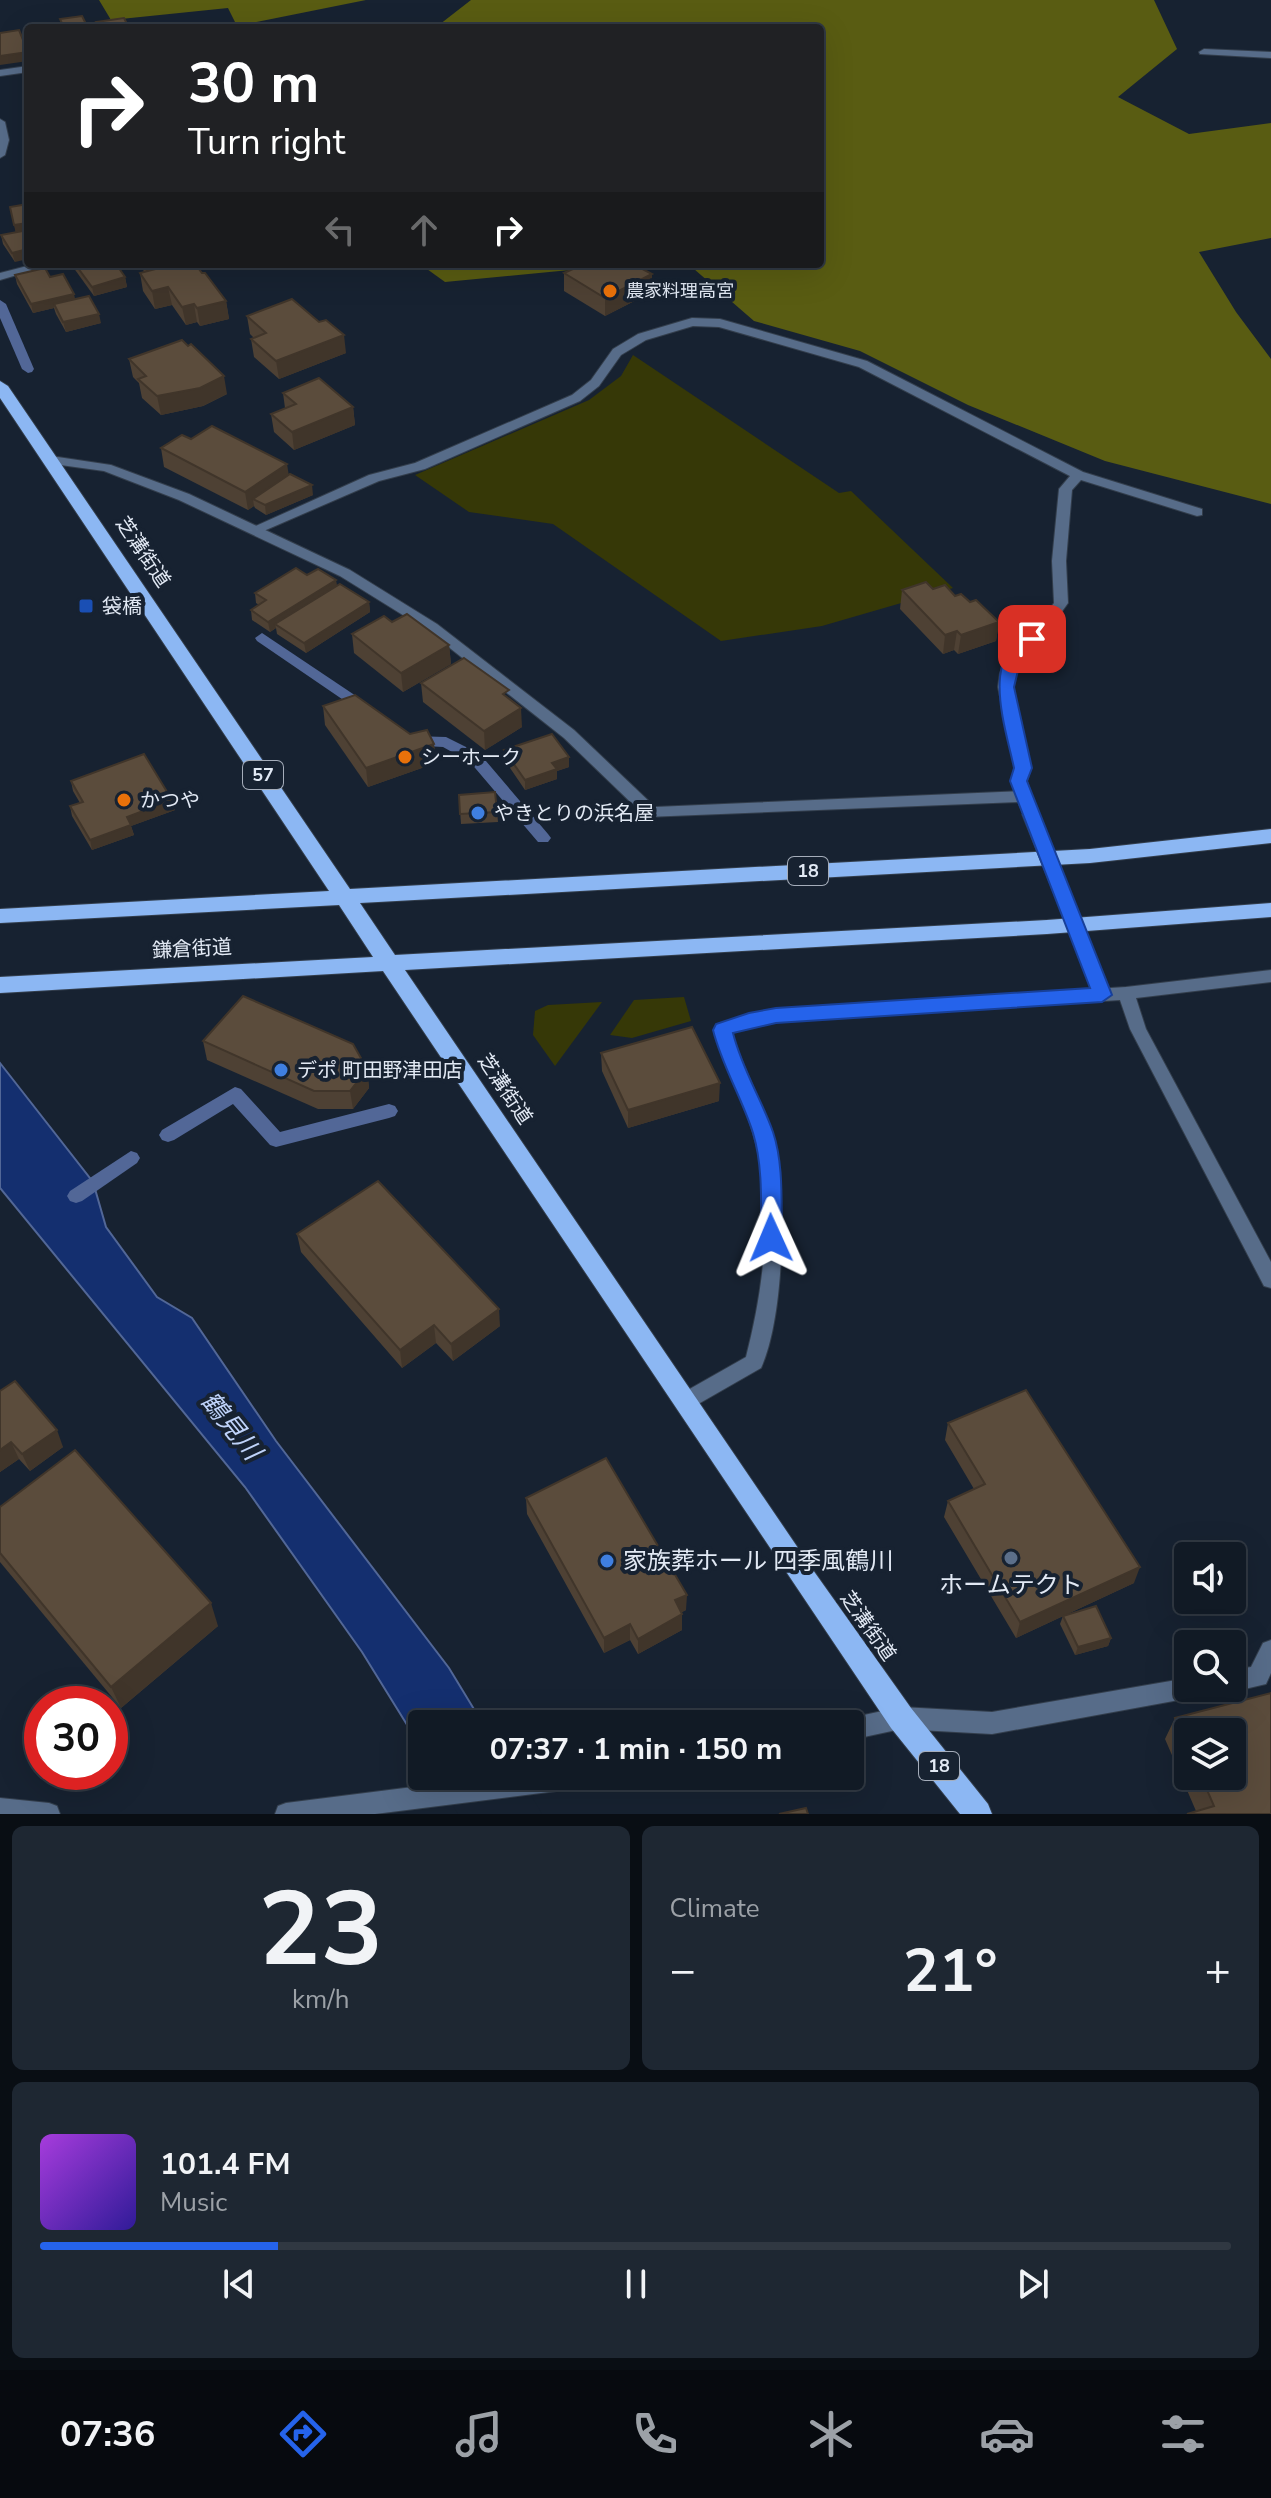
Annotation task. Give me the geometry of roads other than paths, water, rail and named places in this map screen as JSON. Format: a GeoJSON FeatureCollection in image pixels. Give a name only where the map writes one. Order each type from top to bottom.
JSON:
{"type":"FeatureCollection","features":[{"type":"Feature","properties":{"kind":"main road","name":"芝溝街道"},"geometry":{"type":"LineString","coordinates":[[0,386],[345,896],[387,964],[901,1718],[978,1814]]}},
{"type":"Feature","properties":{"kind":"main road","name":"18"},"geometry":{"type":"LineString","coordinates":[[0,916],[1090,856],[1271,836]]}},
{"type":"Feature","properties":{"kind":"main road","name":"鎌倉街道"},"geometry":{"type":"LineString","coordinates":[[3,985],[1079,925],[1271,910]]}},
{"type":"Feature","properties":{"kind":"street"},"geometry":{"type":"LineString","coordinates":[[1204,52],[1271,55]]}},
{"type":"Feature","properties":{"kind":"street"},"geometry":{"type":"LineString","coordinates":[[0,73],[24,70]]}},
{"type":"Feature","properties":{"kind":"street"},"geometry":{"type":"LineString","coordinates":[[0,122],[4,140],[0,155]]}},
{"type":"Feature","properties":{"kind":"street"},"geometry":{"type":"LineString","coordinates":[[0,277],[33,268]]}},
{"type":"Feature","properties":{"kind":"street"},"geometry":{"type":"LineString","coordinates":[[254,530],[374,478],[420,466],[576,398],[595,383],[617,352],[642,337],[692,322],[720,323],[750,330],[863,364],[1078,475],[1197,512]]}},
{"type":"Feature","properties":{"kind":"street"},"geometry":{"type":"LineString","coordinates":[[51,460],[106,468],[184,497],[345,573],[432,627],[569,734],[651,813],[1027,803]]}},
{"type":"Feature","properties":{"kind":"street"},"geometry":{"type":"LineString","coordinates":[[1078,475],[1066,489],[1059,561],[1061,603],[1043,628],[1014,656],[1005,687],[1023,768],[1019,781],[1100,988]]}},
{"type":"Feature","properties":{"kind":"street"},"geometry":{"type":"LineString","coordinates":[[686,1401],[754,1362],[772,1269],[770,1175],[763,1134],[730,1058],[723,1030],[749,1020],[776,1015],[1100,988],[1126,993],[1271,976]]}},
{"type":"Feature","properties":{"kind":"street"},"geometry":{"type":"LineString","coordinates":[[1126,993],[1138,1029],[1271,1280]]}},
{"type":"Feature","properties":{"kind":"street"},"geometry":{"type":"LineString","coordinates":[[1246,1679],[1258,1677],[1271,1650]]}},
{"type":"Feature","properties":{"kind":"street"},"geometry":{"type":"LineString","coordinates":[[864,1726],[901,1718],[992,1723],[1174,1691]]}},
{"type":"Feature","properties":{"kind":"street"},"geometry":{"type":"LineString","coordinates":[[286,1814],[374,1809],[400,1800],[478,1790]]}},
{"type":"Feature","properties":{"kind":"street"},"geometry":{"type":"LineString","coordinates":[[0,1809],[49,1814]]}},
{"type":"Feature","properties":{"kind":"water","name":"鶴見川"},"geometry":{"type":"Polygon","coordinates":[[[0,1063],[93,1182],[106,1227],[157,1297],[192,1318],[276,1441],[449,1668],[474,1710],[408,1710],[408,1726],[362,1652],[245,1487],[0,1188],[0,1063]]]}},
{"type":"Feature","properties":{"kind":"waterway"},"geometry":{"type":"LineString","coordinates":[[0,304],[28,369]]}},
{"type":"Feature","properties":{"kind":"waterway"},"geometry":{"type":"LineString","coordinates":[[262,638],[363,707]]}},
{"type":"Feature","properties":{"kind":"waterway"},"geometry":{"type":"LineString","coordinates":[[412,741],[446,742],[475,758],[543,838]]}},
{"type":"Feature","properties":{"kind":"waterway"},"geometry":{"type":"LineString","coordinates":[[168,1135],[235,1094],[276,1140],[389,1111]]}},
{"type":"Feature","properties":{"kind":"waterway"},"geometry":{"type":"LineString","coordinates":[[76,1196],[131,1158]]}},
{"type":"Feature","properties":{"kind":"place","name":"農家料理高宮"},"geometry":{"type":"Point","coordinates":[610,291]}},
{"type":"Feature","properties":{"kind":"place","name":"袋橋"},"geometry":{"type":"Point","coordinates":[86,606]}},
{"type":"Feature","properties":{"kind":"place","name":"シーホーク"},"geometry":{"type":"Point","coordinates":[405,757]}},
{"type":"Feature","properties":{"kind":"place","name":"かつや"},"geometry":{"type":"Point","coordinates":[124,800]}},
{"type":"Feature","properties":{"kind":"place","name":"やきとりの浜名屋"},"geometry":{"type":"Point","coordinates":[478,813]}},
{"type":"Feature","properties":{"kind":"place","name":"デポ 町田野津田店"},"geometry":{"type":"Point","coordinates":[281,1070]}},
{"type":"Feature","properties":{"kind":"place","name":"ホームテクト"},"geometry":{"type":"Point","coordinates":[1011,1558]}},
{"type":"Feature","properties":{"kind":"place","name":"家族葬ホール 四季風鶴川"},"geometry":{"type":"Point","coordinates":[607,1561]}}]}
